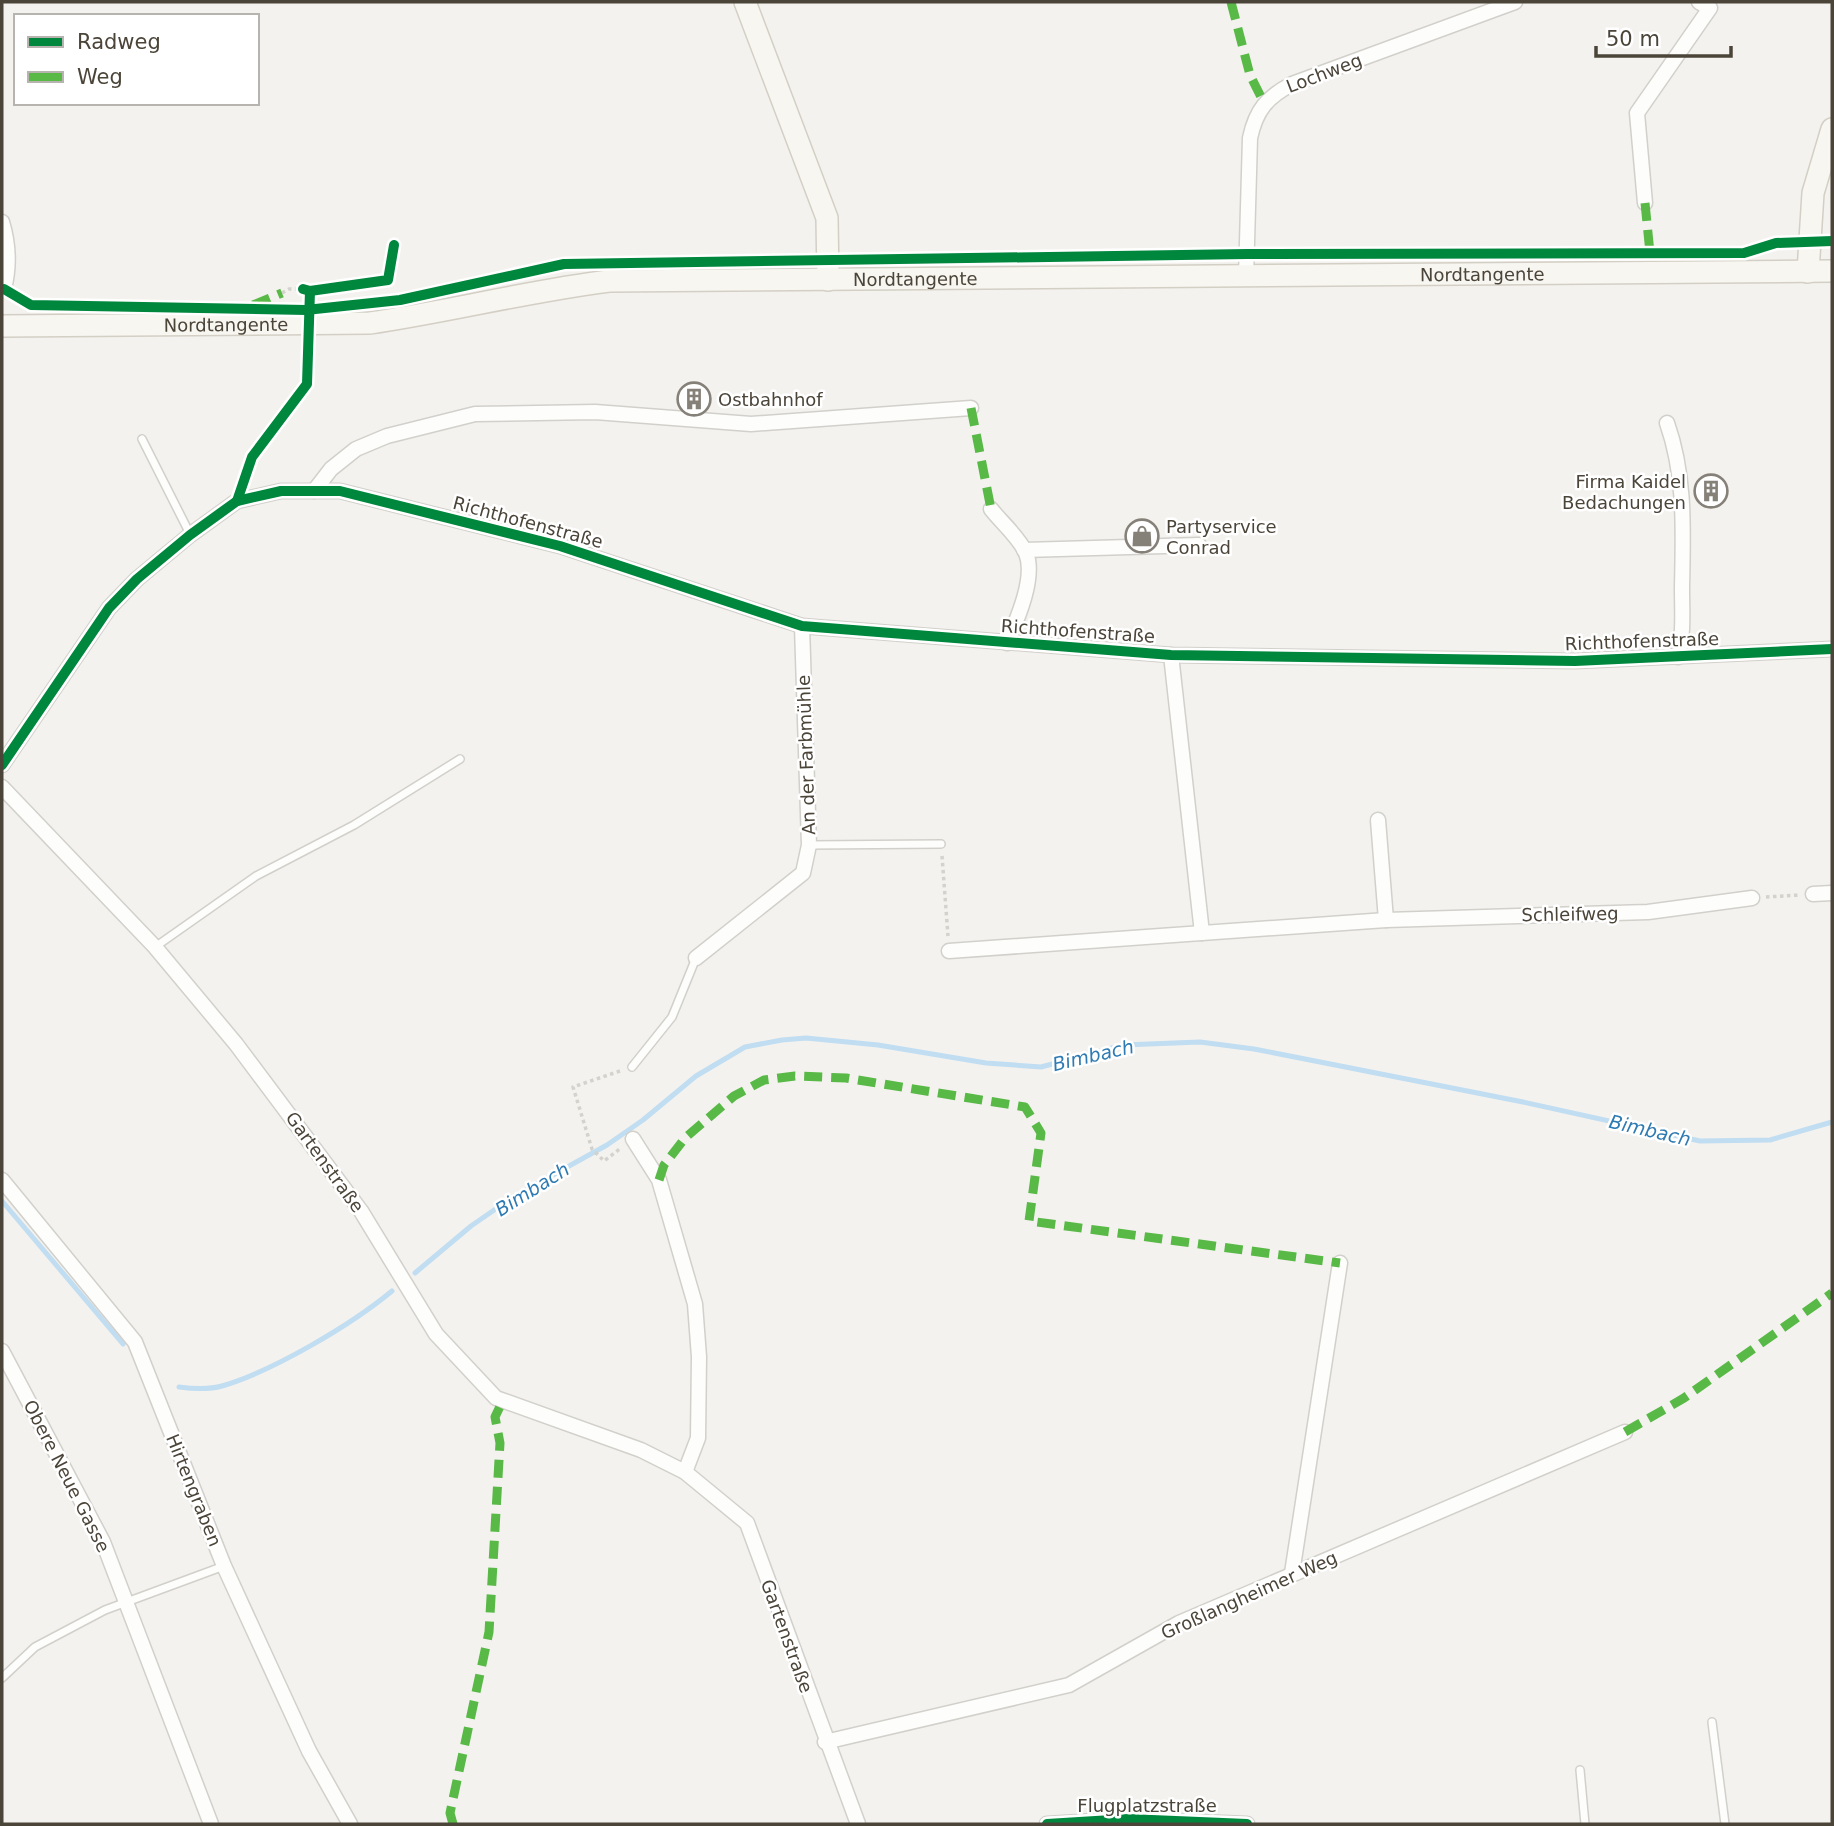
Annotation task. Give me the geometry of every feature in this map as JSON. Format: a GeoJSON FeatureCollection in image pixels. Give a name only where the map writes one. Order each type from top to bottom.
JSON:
{"type":"FeatureCollection","features":[{"type":"Feature","properties":{"kind":"main road"},"geometry":{"type":"LineString","coordinates":[[746,2],[827,218],[828,280]]}},
{"type":"Feature","properties":{"kind":"main road"},"geometry":{"type":"LineString","coordinates":[[1808,272],[1812,193],[1832,129]]}},
{"type":"Feature","properties":{"kind":"main road","name":"Nordtangente"},"geometry":{"type":"LineString","coordinates":[[2,326],[370,323],[431,314],[550,288],[609,281],[1832,271]]}},
{"type":"Feature","properties":{"kind":"street","name":"Lochweg"},"geometry":{"type":"LineString","coordinates":[[1247,277],[1250,138],[1254,119],[1264,103],[1292,84],[1515,2]]}},
{"type":"Feature","properties":{"kind":"street"},"geometry":{"type":"LineString","coordinates":[[1645,203],[1637,113],[1710,8],[1699,2]]}},
{"type":"Feature","properties":{"kind":"street"},"geometry":{"type":"LineString","coordinates":[[2,222],[7,240],[9,268],[4,289]]}},
{"type":"Feature","properties":{"kind":"street"},"geometry":{"type":"LineString","coordinates":[[314,491],[331,469],[356,449],[387,436],[475,414],[595,412],[751,424],[971,408]]}},
{"type":"Feature","properties":{"kind":"street","name":"Richthofenstraße"},"geometry":{"type":"LineString","coordinates":[[1667,423],[1676,449],[1684,511],[1684,628],[1678,657]]}},
{"type":"Feature","properties":{"kind":"street","name":"Richthofenstraße"},"geometry":{"type":"LineString","coordinates":[[2,765],[109,608],[137,579],[237,501],[281,491],[340,491],[560,546],[802,625],[1171,655],[1575,662],[1832,649]]}},
{"type":"Feature","properties":{"kind":"street"},"geometry":{"type":"LineString","coordinates":[[991,509],[1024,550],[1199,545]]}},
{"type":"Feature","properties":{"kind":"street","name":"Richthofenstraße"},"geometry":{"type":"LineString","coordinates":[[1007,643],[1022,608],[1028,583],[1024,550]]}},
{"type":"Feature","properties":{"kind":"street","name":"An der Farbmühle"},"geometry":{"type":"LineString","coordinates":[[696,958],[803,873],[809,845],[802,625]]}},
{"type":"Feature","properties":{"kind":"street"},"geometry":{"type":"LineString","coordinates":[[1171,655],[1202,933]]}},
{"type":"Feature","properties":{"kind":"street","name":"Gartenstraße"},"geometry":{"type":"LineString","coordinates":[[2,788],[155,947],[244,1054],[361,1211],[436,1334],[496,1398],[642,1450],[685,1472],[747,1523],[825,1742],[858,1824]]}},
{"type":"Feature","properties":{"kind":"street"},"geometry":{"type":"LineString","coordinates":[[1378,820],[1386,920]]}},
{"type":"Feature","properties":{"kind":"street"},"geometry":{"type":"LineString","coordinates":[[1813,894],[1832,893]]}},
{"type":"Feature","properties":{"kind":"street","name":"Schleifweg"},"geometry":{"type":"LineString","coordinates":[[949,951],[1386,920],[1648,912],[1752,898]]}},
{"type":"Feature","properties":{"kind":"street"},"geometry":{"type":"LineString","coordinates":[[633,1139],[659,1180],[695,1304],[699,1357],[698,1438],[685,1472]]}},
{"type":"Feature","properties":{"kind":"street","name":"Hirtengraben"},"geometry":{"type":"LineString","coordinates":[[2,1180],[135,1342],[224,1566],[309,1751],[350,1824]]}},
{"type":"Feature","properties":{"kind":"street"},"geometry":{"type":"LineString","coordinates":[[1292,1573],[1340,1263]]}},
{"type":"Feature","properties":{"kind":"street","name":"Obere Neue Gasse"},"geometry":{"type":"LineString","coordinates":[[2,1351],[103,1542],[211,1824]]}},
{"type":"Feature","properties":{"kind":"street","name":"Großlangheimer Weg"},"geometry":{"type":"LineString","coordinates":[[825,1742],[1069,1685],[1180,1623],[1625,1432]]}},
{"type":"Feature","properties":{"kind":"street","name":"Flugplatzstraße"},"geometry":{"type":"LineString","coordinates":[[1047,1824],[1128,1819],[1247,1824]]}},
{"type":"Feature","properties":{"kind":"lane"},"geometry":{"type":"LineString","coordinates":[[142,439],[190,535]]}},
{"type":"Feature","properties":{"kind":"lane"},"geometry":{"type":"LineString","coordinates":[[155,947],[256,876],[354,825],[460,758]]}},
{"type":"Feature","properties":{"kind":"lane"},"geometry":{"type":"LineString","coordinates":[[809,845],[941,844]]}},
{"type":"Feature","properties":{"kind":"lane"},"geometry":{"type":"LineString","coordinates":[[632,1067],[672,1017],[696,958]]}},
{"type":"Feature","properties":{"kind":"lane"},"geometry":{"type":"LineString","coordinates":[[2,1678],[36,1647],[105,1610],[224,1566]]}},
{"type":"Feature","properties":{"kind":"lane"},"geometry":{"type":"LineString","coordinates":[[1712,1722],[1725,1824]]}},
{"type":"Feature","properties":{"kind":"lane"},"geometry":{"type":"LineString","coordinates":[[1580,1770],[1585,1824]]}},
{"type":"Feature","properties":{"kind":"path"},"geometry":{"type":"LineString","coordinates":[[282,293],[289,289],[303,289]]}},
{"type":"Feature","properties":{"kind":"path"},"geometry":{"type":"LineString","coordinates":[[941,844],[949,951]]}},
{"type":"Feature","properties":{"kind":"path"},"geometry":{"type":"LineString","coordinates":[[1752,898],[1813,894]]}},
{"type":"Feature","properties":{"kind":"path"},"geometry":{"type":"LineString","coordinates":[[632,1067],[573,1087],[592,1149],[603,1160],[633,1139]]}},
{"type":"Feature","properties":{"kind":"waterway","name":"Bimbach"},"geometry":{"type":"LineString","coordinates":[[415,1273],[471,1226],[513,1197],[607,1145],[643,1120],[696,1076],[745,1047],[782,1040],[806,1038],[878,1045],[986,1063],[1041,1067],[1123,1045],[1200,1042],[1254,1049],[1523,1102],[1700,1141],[1770,1140],[1832,1122]]}},
{"type":"Feature","properties":{"kind":"waterway","name":"Bimbach"},"geometry":{"type":"LineString","coordinates":[[2,1201],[123,1344]]}},
{"type":"Feature","properties":{"kind":"waterway","name":"Bimbach"},"geometry":{"type":"LineString","coordinates":[[179,1387],[217,1387],[264,1370],[334,1332],[392,1291]]}},
{"type":"Feature","properties":{"kind":"marked path"},"geometry":{"type":"LineString","coordinates":[[1231,2],[1250,75],[1264,103]]}},
{"type":"Feature","properties":{"kind":"marked path"},"geometry":{"type":"LineString","coordinates":[[1645,203],[1650,253]]}},
{"type":"Feature","properties":{"kind":"marked path"},"geometry":{"type":"LineString","coordinates":[[253,305],[282,293]]}},
{"type":"Feature","properties":{"kind":"marked path"},"geometry":{"type":"LineString","coordinates":[[971,408],[991,509]]}},
{"type":"Feature","properties":{"kind":"marked path"},"geometry":{"type":"LineString","coordinates":[[659,1180],[664,1165],[685,1138],[734,1096],[764,1080],[795,1076],[846,1078],[1025,1107],[1041,1133],[1029,1221],[1340,1263]]}},
{"type":"Feature","properties":{"kind":"marked path"},"geometry":{"type":"LineString","coordinates":[[1625,1432],[1684,1398],[1832,1293]]}},
{"type":"Feature","properties":{"kind":"marked path"},"geometry":{"type":"LineString","coordinates":[[453,1824],[450,1813],[489,1632],[500,1443],[495,1417],[503,1400]]}},
{"type":"Feature","properties":{"kind":"cycle path"},"geometry":{"type":"LineString","coordinates":[[4,289],[31,305],[306,310],[400,300],[564,264],[1247,254],[1744,253],[1776,243],[1832,241]]}},
{"type":"Feature","properties":{"kind":"cycle path"},"geometry":{"type":"LineString","coordinates":[[310,291],[388,280],[394,245]]}},
{"type":"Feature","properties":{"kind":"cycle path"},"geometry":{"type":"LineString","coordinates":[[237,501],[252,457],[307,384],[310,291],[303,289]]}},
{"type":"Feature","properties":{"kind":"cycle path"},"geometry":{"type":"LineString","coordinates":[[2,765],[109,608],[137,579],[237,501],[281,491],[340,491],[560,546],[802,626],[1171,655],[1575,661],[1832,649]]}},
{"type":"Feature","properties":{"kind":"cycle path"},"geometry":{"type":"LineString","coordinates":[[1047,1824],[1128,1819],[1247,1824]]}},
{"type":"Feature","properties":{"kind":"place","name":"Ostbahnhof"},"geometry":{"type":"Point","coordinates":[694,399]}},
{"type":"Feature","properties":{"kind":"place","name":"Firma Kaidel Bedachungen"},"geometry":{"type":"Point","coordinates":[1711,491]}},
{"type":"Feature","properties":{"kind":"place","name":"Partyservice Conrad"},"geometry":{"type":"Point","coordinates":[1142,536]}}]}
